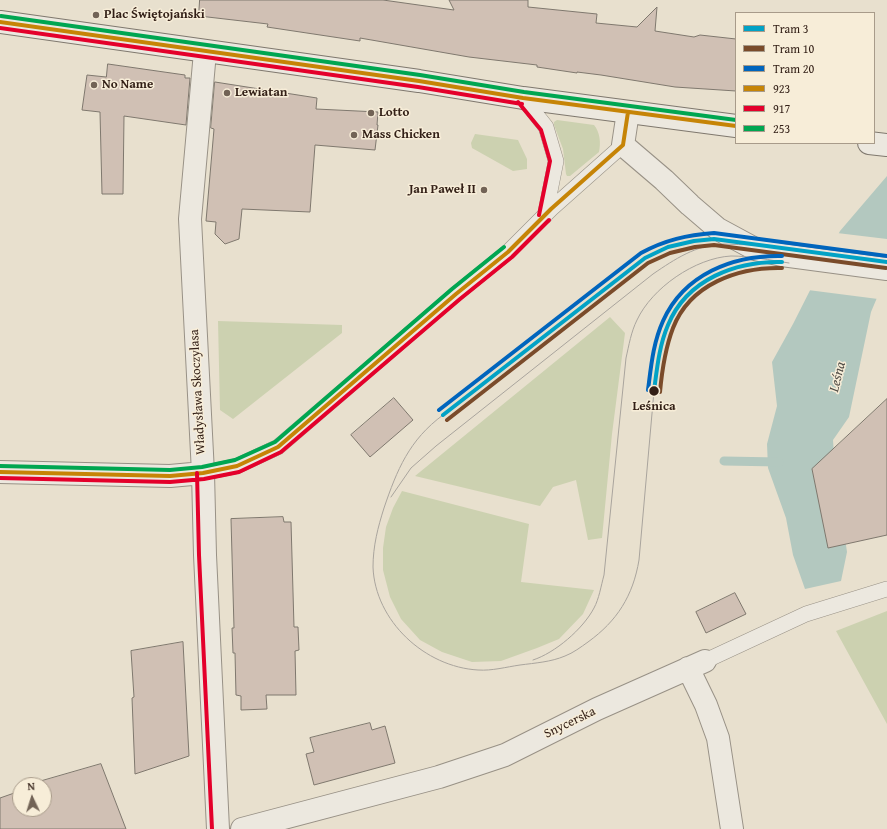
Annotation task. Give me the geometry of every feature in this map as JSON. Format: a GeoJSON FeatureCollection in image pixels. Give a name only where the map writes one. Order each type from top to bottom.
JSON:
{"type":"FeatureCollection","features":[{"type":"Feature","properties":{"kind":"street"},"geometry":{"type":"LineString","coordinates":[[0,22],[419,81],[523,98],[735,126]]}},
{"type":"Feature","properties":{"kind":"street","name":"Władysława Skoczylasa"},"geometry":{"type":"LineString","coordinates":[[205,52],[190,219],[203,473],[205,563],[218,829]]}},
{"type":"Feature","properties":{"kind":"street"},"geometry":{"type":"LineString","coordinates":[[628,112],[624,145],[718,229],[755,249],[805,258],[887,269]]}},
{"type":"Feature","properties":{"kind":"street"},"geometry":{"type":"LineString","coordinates":[[875,144],[887,145]]}},
{"type":"Feature","properties":{"kind":"street"},"geometry":{"type":"LineString","coordinates":[[0,472],[170,476],[203,473]]}},
{"type":"Feature","properties":{"kind":"street"},"geometry":{"type":"LineString","coordinates":[[696,664],[706,705],[718,738],[732,829]]}},
{"type":"Feature","properties":{"kind":"street","name":"Snycerska"},"geometry":{"type":"LineString","coordinates":[[242,829],[439,777],[505,755],[597,709],[696,664]]}},
{"type":"Feature","properties":{"kind":"lane"},"geometry":{"type":"LineString","coordinates":[[523,98],[546,127],[556,161],[545,216]]}},
{"type":"Feature","properties":{"kind":"lane"},"geometry":{"type":"LineString","coordinates":[[203,473],[237,466],[278,447],[456,294],[508,252],[545,216],[624,145]]}},
{"type":"Feature","properties":{"kind":"lane","name":"Snycerska"},"geometry":{"type":"LineString","coordinates":[[696,664],[806,614],[887,589]]}},
{"type":"Feature","properties":{"kind":"green space"},"geometry":{"type":"Polygon","coordinates":[[[557,120],[594,125],[599,134],[599,152],[570,176],[567,176],[566,174],[563,149],[554,125],[554,122],[557,120]]]}},
{"type":"Feature","properties":{"kind":"green space"},"geometry":{"type":"Polygon","coordinates":[[[475,134],[518,140],[527,159],[527,169],[513,171],[472,148],[471,143],[475,134]]]}},
{"type":"Feature","properties":{"kind":"green space"},"geometry":{"type":"Polygon","coordinates":[[[610,317],[625,333],[612,434],[602,538],[588,540],[576,480],[553,487],[540,506],[415,476],[610,317]]]}},
{"type":"Feature","properties":{"kind":"green space"},"geometry":{"type":"Polygon","coordinates":[[[218,321],[342,325],[342,333],[233,419],[220,410],[218,321]]]}},
{"type":"Feature","properties":{"kind":"green space"},"geometry":{"type":"Polygon","coordinates":[[[402,491],[529,524],[521,582],[594,590],[583,614],[559,639],[501,661],[472,662],[442,652],[420,640],[401,619],[390,597],[383,570],[383,548],[386,527],[393,508],[402,491]]]}},
{"type":"Feature","properties":{"kind":"green space"},"geometry":{"type":"Polygon","coordinates":[[[887,611],[887,724],[836,631],[887,611]]]}},
{"type":"Feature","properties":{"kind":"water","name":"Leśna"},"geometry":{"type":"Polygon","coordinates":[[[887,176],[887,274],[871,312],[849,417],[833,440],[835,470],[847,552],[841,581],[805,589],[793,555],[786,518],[768,468],[767,444],[777,406],[772,362],[840,231],[887,176]]]}},
{"type":"Feature","properties":{"kind":"pier"},"geometry":{"type":"Polygon","coordinates":[[[837,233],[887,239],[887,279],[878,299],[808,290],[837,233]]]}},
{"type":"Feature","properties":{"kind":"building"},"geometry":{"type":"Polygon","coordinates":[[[200,0],[383,0],[454,10],[449,0],[528,0],[528,7],[597,14],[596,23],[637,27],[657,7],[655,31],[694,37],[700,35],[735,39],[735,91],[675,87],[601,75],[537,67],[537,65],[469,57],[360,38],[360,41],[267,27],[268,24],[199,16],[200,0]]]}},
{"type":"Feature","properties":{"kind":"building"},"geometry":{"type":"Polygon","coordinates":[[[108,64],[185,75],[185,78],[190,78],[186,125],[124,116],[123,194],[102,194],[100,112],[82,110],[87,75],[106,77],[108,64]]]}},
{"type":"Feature","properties":{"kind":"building"},"geometry":{"type":"Polygon","coordinates":[[[215,82],[317,98],[316,109],[378,112],[375,150],[315,145],[310,212],[242,209],[239,239],[225,244],[215,234],[216,222],[206,221],[214,129],[211,128],[215,82]]]}},
{"type":"Feature","properties":{"kind":"building"},"geometry":{"type":"Polygon","coordinates":[[[394,398],[413,420],[370,457],[351,435],[394,398]]]}},
{"type":"Feature","properties":{"kind":"building"},"geometry":{"type":"Polygon","coordinates":[[[887,399],[887,535],[828,548],[812,469],[887,399]]]}},
{"type":"Feature","properties":{"kind":"building"},"geometry":{"type":"Polygon","coordinates":[[[283,517],[284,522],[291,522],[294,627],[298,627],[299,650],[295,651],[296,695],[266,695],[267,709],[241,710],[241,696],[236,695],[235,653],[233,653],[232,628],[234,628],[231,519],[283,517]]]}},
{"type":"Feature","properties":{"kind":"building"},"geometry":{"type":"Polygon","coordinates":[[[735,593],[746,614],[706,633],[696,612],[735,593]]]}},
{"type":"Feature","properties":{"kind":"building"},"geometry":{"type":"Polygon","coordinates":[[[183,642],[189,756],[135,774],[132,698],[134,697],[131,651],[183,642]]]}},
{"type":"Feature","properties":{"kind":"building"},"geometry":{"type":"Polygon","coordinates":[[[370,723],[372,730],[385,726],[395,763],[314,785],[306,754],[314,752],[310,738],[370,723]]]}},
{"type":"Feature","properties":{"kind":"building"},"geometry":{"type":"Polygon","coordinates":[[[101,764],[126,829],[0,829],[0,798],[12,794],[12,817],[52,817],[52,778],[101,764]]]}},
{"type":"Feature","properties":{"kind":"waterway"},"geometry":{"type":"LineString","coordinates":[[724,461],[779,462]]}},
{"type":"Feature","properties":{"kind":"tram line","name":"20"},"geometry":{"type":"LineString","coordinates":[[439,410],[641,253],[668,241],[695,235],[714,233],[887,256]]}},
{"type":"Feature","properties":{"kind":"tram line","name":"3"},"geometry":{"type":"LineString","coordinates":[[443,415],[645,258],[668,247],[694,241],[714,239],[887,262]]}},
{"type":"Feature","properties":{"kind":"tram line"},"geometry":{"type":"LineString","coordinates":[[391,497],[411,468],[436,446],[653,274],[678,258],[704,247],[723,244],[754,245]]}},
{"type":"Feature","properties":{"kind":"tram line","name":"10"},"geometry":{"type":"LineString","coordinates":[[447,420],[648,263],[670,253],[695,247],[714,245],[886,268]]}},
{"type":"Feature","properties":{"kind":"tram line"},"geometry":{"type":"LineString","coordinates":[[533,660],[550,652],[576,632],[589,616],[599,597],[604,575],[626,358],[633,329],[644,308],[664,286],[676,277],[703,262],[731,256],[753,257],[789,263]]}},
{"type":"Feature","properties":{"kind":"tram line","name":"20"},"geometry":{"type":"LineString","coordinates":[[648,390],[653,355],[660,329],[672,305],[684,291],[712,270],[728,264],[746,259],[782,256]]}},
{"type":"Feature","properties":{"kind":"tram line","name":"3"},"geometry":{"type":"LineString","coordinates":[[654,391],[662,341],[676,309],[687,296],[700,285],[731,269],[747,265],[782,262]]}},
{"type":"Feature","properties":{"kind":"tram line","name":"10"},"geometry":{"type":"LineString","coordinates":[[660,392],[664,360],[670,336],[681,313],[691,300],[703,289],[717,281],[733,275],[765,268],[782,268]]}},
{"type":"Feature","properties":{"kind":"tram line"},"geometry":{"type":"LineString","coordinates":[[443,415],[421,435],[399,468],[382,515],[375,544],[373,567],[376,587],[383,605],[393,623],[406,638],[422,650],[440,660],[458,667],[478,670],[494,669],[549,661],[568,655],[598,634],[622,607],[633,585],[639,560],[654,391]]}},
{"type":"Feature","properties":{"kind":"transit line","name":"253"},"geometry":{"type":"LineString","coordinates":[[1,16],[420,75],[524,92],[735,120]]}},
{"type":"Feature","properties":{"kind":"transit line","name":"923"},"geometry":{"type":"LineString","coordinates":[[0,22],[419,81],[523,98],[735,126]]}},
{"type":"Feature","properties":{"kind":"transit line","name":"917"},"geometry":{"type":"LineString","coordinates":[[0,28],[418,87],[522,104]]}},
{"type":"Feature","properties":{"kind":"transit line","name":"917"},"geometry":{"type":"LineString","coordinates":[[518,102],[541,130],[550,161],[539,215]]}},
{"type":"Feature","properties":{"kind":"transit line","name":"923"},"geometry":{"type":"LineString","coordinates":[[0,472],[170,476],[203,473],[237,466],[278,447],[456,294],[508,252],[551,209],[623,145],[628,112]]}},
{"type":"Feature","properties":{"kind":"transit line","name":"917"},"geometry":{"type":"LineString","coordinates":[[0,478],[170,482],[204,479],[239,472],[281,452],[460,299],[512,257],[549,220]]}},
{"type":"Feature","properties":{"kind":"transit line","name":"253"},"geometry":{"type":"LineString","coordinates":[[0,466],[170,470],[202,467],[235,460],[275,442],[452,289],[504,247]]}},
{"type":"Feature","properties":{"kind":"transit line","name":"917"},"geometry":{"type":"LineString","coordinates":[[197,473],[199,555],[212,829]]}},
{"type":"Feature","properties":{"kind":"place","name":"Plac Świętojański"},"geometry":{"type":"Point","coordinates":[96,15]}},
{"type":"Feature","properties":{"kind":"place","name":"No Name"},"geometry":{"type":"Point","coordinates":[94,85]}},
{"type":"Feature","properties":{"kind":"place","name":"Lewiatan"},"geometry":{"type":"Point","coordinates":[227,93]}},
{"type":"Feature","properties":{"kind":"place","name":"Lotto"},"geometry":{"type":"Point","coordinates":[371,113]}},
{"type":"Feature","properties":{"kind":"place","name":"Mass Chicken"},"geometry":{"type":"Point","coordinates":[354,135]}},
{"type":"Feature","properties":{"kind":"place","name":"Jan Paweł II"},"geometry":{"type":"Point","coordinates":[484,190]}},
{"type":"Feature","properties":{"kind":"place","name":"Leśnica"},"geometry":{"type":"Point","coordinates":[654,391]}}]}
